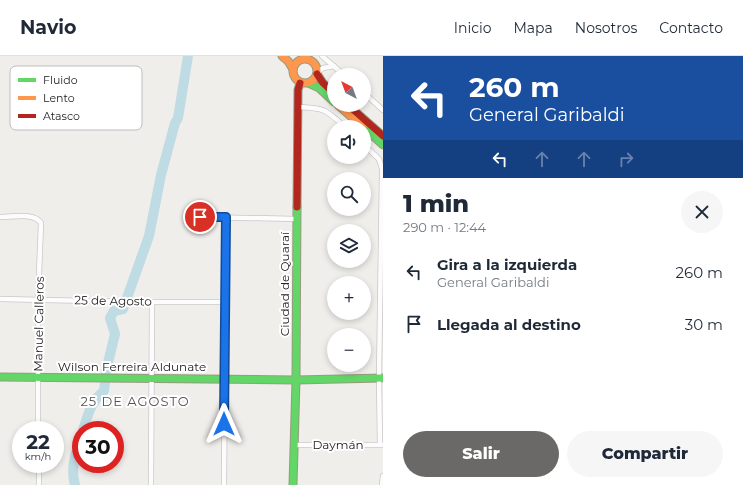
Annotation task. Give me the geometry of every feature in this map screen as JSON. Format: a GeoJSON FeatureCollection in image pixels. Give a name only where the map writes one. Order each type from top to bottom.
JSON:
{"type":"FeatureCollection","features":[{"type":"Feature","properties":{"kind":"street"},"geometry":{"type":"LineString","coordinates":[[282,56],[288,61],[295,79],[300,83],[308,83],[319,88],[327,95]]}},
{"type":"Feature","properties":{"kind":"street"},"geometry":{"type":"LineString","coordinates":[[294,56],[313,62],[317,73],[327,87]]}},
{"type":"Feature","properties":{"kind":"street"},"geometry":{"type":"LineString","coordinates":[[322,56],[334,66]]}},
{"type":"Feature","properties":{"kind":"street"},"geometry":{"type":"LineString","coordinates":[[292,69],[296,63],[303,58]]}},
{"type":"Feature","properties":{"kind":"street"},"geometry":{"type":"LineString","coordinates":[[308,83],[314,80],[317,73],[328,66],[334,66]]}},
{"type":"Feature","properties":{"kind":"street","name":"Ciudad de Quaraí"},"geometry":{"type":"LineString","coordinates":[[293,485],[296,380],[298,90],[300,83]]}},
{"type":"Feature","properties":{"kind":"street"},"geometry":{"type":"LineString","coordinates":[[371,99],[383,110]]}},
{"type":"Feature","properties":{"kind":"street"},"geometry":{"type":"LineString","coordinates":[[298,107],[318,108],[325,110],[337,120]]}},
{"type":"Feature","properties":{"kind":"street"},"geometry":{"type":"LineString","coordinates":[[346,112],[354,120]]}},
{"type":"Feature","properties":{"kind":"street"},"geometry":{"type":"LineString","coordinates":[[356,112],[383,136]]}},
{"type":"Feature","properties":{"kind":"street"},"geometry":{"type":"LineString","coordinates":[[371,135],[383,145]]}},
{"type":"Feature","properties":{"kind":"street"},"geometry":{"type":"LineString","coordinates":[[371,152],[379,159],[382,172],[381,445]]}},
{"type":"Feature","properties":{"kind":"street","name":"Manuel Calleros"},"geometry":{"type":"LineString","coordinates":[[0,217],[33,217],[39,219],[41,223],[38,300],[38,421]]}},
{"type":"Feature","properties":{"kind":"street"},"geometry":{"type":"LineString","coordinates":[[200,217],[297,219]]}},
{"type":"Feature","properties":{"kind":"street"},"geometry":{"type":"LineString","coordinates":[[224,485],[226,217]]}},
{"type":"Feature","properties":{"kind":"street","name":"25 de Agosto"},"geometry":{"type":"LineString","coordinates":[[0,299],[225,302]]}},
{"type":"Feature","properties":{"kind":"street"},"geometry":{"type":"LineString","coordinates":[[151,485],[152,302]]}},
{"type":"Feature","properties":{"kind":"street","name":"Wilson Ferreira Aldunate"},"geometry":{"type":"LineString","coordinates":[[0,377],[296,380],[381,378]]}},
{"type":"Feature","properties":{"kind":"street","name":"Daymán"},"geometry":{"type":"LineString","coordinates":[[294,445],[381,445]]}},
{"type":"Feature","properties":{"kind":"street"},"geometry":{"type":"LineString","coordinates":[[39,473],[39,485]]}},
{"type":"Feature","properties":{"kind":"street"},"geometry":{"type":"LineString","coordinates":[[382,485],[383,476]]}},
{"type":"Feature","properties":{"kind":"waterway"},"geometry":{"type":"LineString","coordinates":[[86,421],[96,399],[104,391],[107,367],[115,334],[110,318],[114,311],[123,309],[149,236],[161,175],[175,123],[178,118],[188,56]]}},
{"type":"Feature","properties":{"kind":"waterway"},"geometry":{"type":"LineString","coordinates":[[73,473],[75,485]]}},
{"type":"Feature","properties":{"kind":"traffic: fast"},"geometry":{"type":"LineString","coordinates":[[308,83],[319,88],[327,95]]}},
{"type":"Feature","properties":{"kind":"traffic: fast"},"geometry":{"type":"LineString","coordinates":[[371,134],[383,145]]}},
{"type":"Feature","properties":{"kind":"traffic: fast"},"geometry":{"type":"LineString","coordinates":[[293,485],[296,380],[297,207]]}},
{"type":"Feature","properties":{"kind":"traffic: fast"},"geometry":{"type":"LineString","coordinates":[[0,377],[296,380],[383,378]]}},
{"type":"Feature","properties":{"kind":"traffic: slow"},"geometry":{"type":"LineString","coordinates":[[282,56],[288,61],[293,69]]}},
{"type":"Feature","properties":{"kind":"traffic: slow"},"geometry":{"type":"LineString","coordinates":[[305,59],[314,62],[317,71],[314,80],[305,83],[296,80],[293,71],[296,62],[305,59]]}},
{"type":"Feature","properties":{"kind":"traffic: slow"},"geometry":{"type":"LineString","coordinates":[[346,112],[355,120]]}},
{"type":"Feature","properties":{"kind":"traffic: jam"},"geometry":{"type":"LineString","coordinates":[[317,74],[327,87]]}},
{"type":"Feature","properties":{"kind":"traffic: jam"},"geometry":{"type":"LineString","coordinates":[[297,207],[298,90],[300,83]]}},
{"type":"Feature","properties":{"kind":"traffic: jam"},"geometry":{"type":"LineString","coordinates":[[356,112],[383,136]]}},
{"type":"Feature","properties":{"kind":"district","name":"25 DE AGOSTO"},"geometry":{"type":"Point","coordinates":[135,401]}},
{"type":"Feature","properties":{"kind":"route"},"geometry":{"type":"LineString","coordinates":[[200,217],[226,217],[224,424]]}}]}
